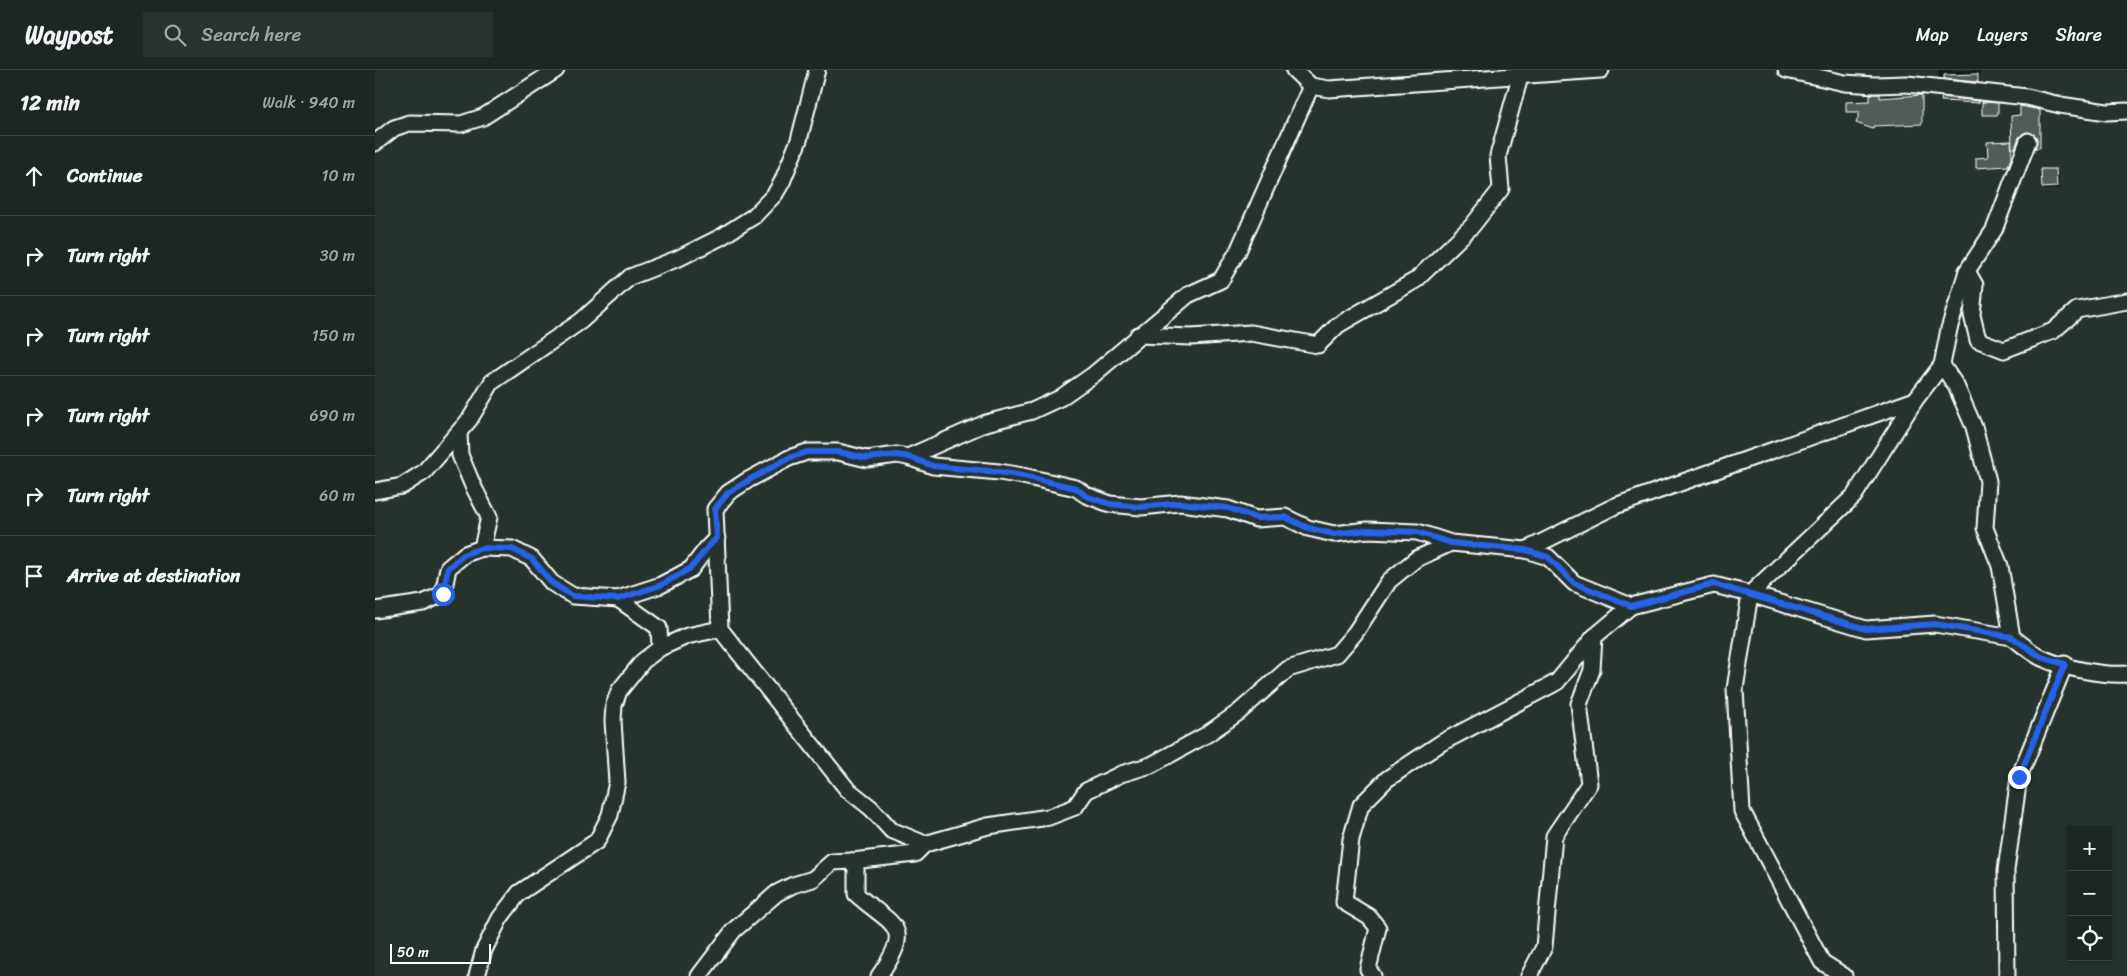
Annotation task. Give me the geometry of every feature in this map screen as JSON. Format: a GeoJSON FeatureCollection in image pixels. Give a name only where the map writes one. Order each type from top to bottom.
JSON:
{"type":"FeatureCollection","features":[{"type":"Feature","properties":{"kind":"street"},"geometry":{"type":"LineString","coordinates":[[375,143],[393,128],[409,123],[461,124],[483,117],[556,70]]}},
{"type":"Feature","properties":{"kind":"street"},"geometry":{"type":"LineString","coordinates":[[375,491],[402,486],[424,472],[470,419],[492,382],[581,321],[630,277],[679,258],[721,237],[754,216],[775,194],[782,182],[799,140],[817,70]]}},
{"type":"Feature","properties":{"kind":"street"},"geometry":{"type":"LineString","coordinates":[[1294,70],[1311,86],[1329,89],[1601,70]]}},
{"type":"Feature","properties":{"kind":"street"},"geometry":{"type":"LineString","coordinates":[[1786,70],[1814,72],[1845,83],[1875,85],[1907,84],[2027,97],[2060,105],[2107,112],[2127,111]]}},
{"type":"Feature","properties":{"kind":"street"},"geometry":{"type":"LineString","coordinates":[[1138,335],[1191,337],[1251,333],[1318,345],[1338,325],[1416,280],[1472,226],[1501,189],[1498,156],[1520,77]]}},
{"type":"Feature","properties":{"kind":"street"},"geometry":{"type":"LineString","coordinates":[[909,457],[986,423],[1032,411],[1060,398],[1093,375],[1138,335],[1188,295],[1221,280],[1238,251],[1311,86]]}},
{"type":"Feature","properties":{"kind":"street"},"geometry":{"type":"LineString","coordinates":[[1844,976],[1822,962],[1742,811],[1735,689],[1750,594],[1854,496],[1915,400],[1942,365],[1949,329],[1967,271],[1994,230],[2028,141]]}},
{"type":"Feature","properties":{"kind":"street"},"geometry":{"type":"LineString","coordinates":[[1967,271],[1975,285],[1971,315],[1978,340],[2004,350],[2053,331],[2077,310],[2127,301]]}},
{"type":"Feature","properties":{"kind":"street"},"geometry":{"type":"LineString","coordinates":[[1942,365],[1956,386],[1974,428],[1989,481],[1985,528],[2000,566],[2012,637]]}},
{"type":"Feature","properties":{"kind":"street"},"geometry":{"type":"LineString","coordinates":[[1526,550],[1615,506],[1915,400]]}},
{"type":"Feature","properties":{"kind":"street"},"geometry":{"type":"LineString","coordinates":[[459,432],[460,455],[489,517],[482,548]]}},
{"type":"Feature","properties":{"kind":"street"},"geometry":{"type":"LineString","coordinates":[[925,844],[891,830],[871,808],[847,789],[720,630],[715,509],[728,493],[789,458],[807,452],[838,452],[867,458],[897,455],[909,457],[933,466],[999,472],[1076,488],[1086,496],[1110,504],[1141,507],[1180,503],[1228,508],[1256,518],[1285,517],[1308,528],[1334,534],[1368,530],[1417,532],[1451,543],[1526,550],[1548,557],[1574,583],[1631,606]]}},
{"type":"Feature","properties":{"kind":"street"},"geometry":{"type":"LineString","coordinates":[[375,610],[423,603],[443,594],[448,568],[465,554],[482,548],[512,549],[532,559],[552,583],[573,596],[618,599],[661,585],[691,568],[717,538]]}},
{"type":"Feature","properties":{"kind":"street"},"geometry":{"type":"LineString","coordinates":[[699,976],[734,930],[777,894],[793,885],[813,879],[832,862],[915,854],[925,844],[988,826],[1058,814],[1075,807],[1087,791],[1121,774],[1151,765],[1206,735],[1239,712],[1288,669],[1337,654],[1355,633],[1389,581],[1416,559],[1451,543]]}},
{"type":"Feature","properties":{"kind":"street"},"geometry":{"type":"LineString","coordinates":[[1373,976],[1367,969],[1378,928],[1369,917],[1344,902],[1351,839],[1361,805],[1387,779],[1441,743],[1557,682],[1594,638],[1631,606],[1714,584],[1866,629],[1935,624],[2012,637],[2041,657],[2086,670],[2118,675],[2127,674]]}},
{"type":"Feature","properties":{"kind":"street"},"geometry":{"type":"LineString","coordinates":[[618,599],[659,628],[659,648]]}},
{"type":"Feature","properties":{"kind":"street"},"geometry":{"type":"LineString","coordinates":[[477,976],[484,950],[501,918],[519,893],[597,841],[610,815],[617,782],[613,742],[614,705],[619,691],[643,661],[659,648],[687,636],[720,630]]}},
{"type":"Feature","properties":{"kind":"street"},"geometry":{"type":"LineString","coordinates":[[1529,976],[1544,947],[1554,836],[1589,784],[1579,704],[1592,670],[1594,638]]}},
{"type":"Feature","properties":{"kind":"street"},"geometry":{"type":"LineString","coordinates":[[2007,976],[2006,870],[2019,777],[2065,664]]}},
{"type":"Feature","properties":{"kind":"street"},"geometry":{"type":"LineString","coordinates":[[852,861],[856,869],[856,894],[867,904],[883,913],[895,925],[898,940],[893,954],[879,976]]}},
{"type":"Feature","properties":{"kind":"building"},"geometry":{"type":"Polygon","coordinates":[[[1978,74],[1978,82],[1944,79],[1944,75],[1978,74]]]}},
{"type":"Feature","properties":{"kind":"building"},"geometry":{"type":"Polygon","coordinates":[[[1870,94],[1880,94],[1880,98],[1922,95],[1922,124],[1874,126],[1873,129],[1856,123],[1860,112],[1846,112],[1846,102],[1870,101],[1870,94]]]}},
{"type":"Feature","properties":{"kind":"building"},"geometry":{"type":"Polygon","coordinates":[[[1942,97],[1979,101],[1979,103],[1941,101],[1942,97]]]}},
{"type":"Feature","properties":{"kind":"building"},"geometry":{"type":"Polygon","coordinates":[[[1982,102],[1998,103],[1998,115],[1982,115],[1982,102]]]}},
{"type":"Feature","properties":{"kind":"building"},"geometry":{"type":"Polygon","coordinates":[[[2020,106],[2040,110],[2040,148],[2035,148],[2036,136],[2027,132],[2019,137],[2015,148],[2012,148],[2011,116],[2020,115],[2020,106]]]}},
{"type":"Feature","properties":{"kind":"building"},"geometry":{"type":"Polygon","coordinates":[[[2011,141],[2012,156],[2008,166],[1976,168],[1976,158],[1988,157],[1987,142],[2011,141]]]}},
{"type":"Feature","properties":{"kind":"building"},"geometry":{"type":"Polygon","coordinates":[[[2041,169],[2056,169],[2057,187],[2042,188],[2041,169]]]}},
{"type":"Feature","properties":{"kind":"route"},"geometry":{"type":"LineString","coordinates":[[443,594],[448,568],[465,554],[482,548],[499,548],[512,549],[532,559],[552,583],[573,596],[618,599],[661,585],[691,568],[717,538],[715,509],[728,493],[789,458],[807,452],[838,452],[867,458],[897,455],[909,457],[933,466],[999,472],[1076,488],[1086,496],[1110,504],[1141,507],[1180,503],[1228,508],[1256,518],[1285,517],[1308,528],[1334,534],[1368,530],[1417,532],[1451,543],[1526,550],[1548,557],[1574,583],[1631,606],[1714,584],[1866,629],[1935,624],[2012,637],[2041,657],[2065,664],[2019,777]]}}]}
